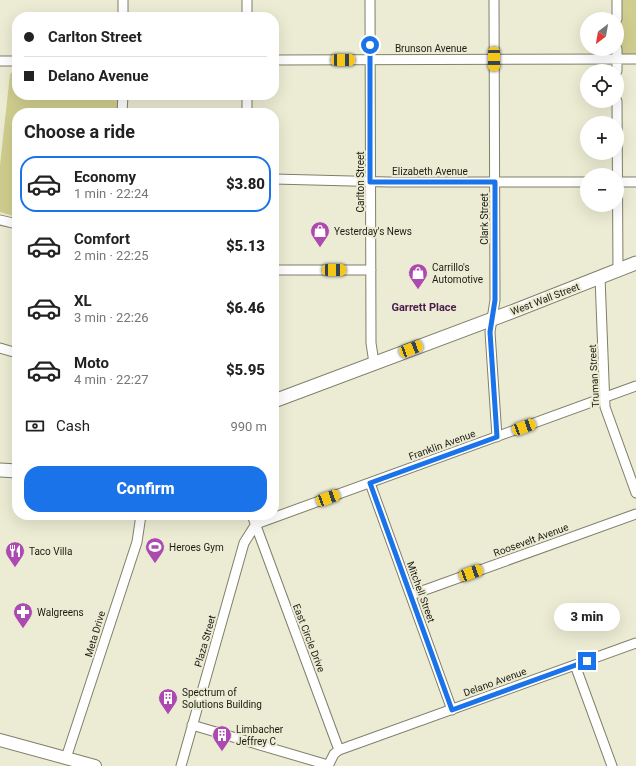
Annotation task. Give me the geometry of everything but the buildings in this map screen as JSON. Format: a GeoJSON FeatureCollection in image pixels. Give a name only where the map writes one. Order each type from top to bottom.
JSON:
{"type":"FeatureCollection","features":[{"type":"Feature","properties":{"kind":"main road","name":"West Wall Street"},"geometry":{"type":"LineString","coordinates":[[279,399],[636,263]]}},
{"type":"Feature","properties":{"kind":"main road"},"geometry":{"type":"LineString","coordinates":[[0,470],[12,471]]}},
{"type":"Feature","properties":{"kind":"main road"},"geometry":{"type":"LineString","coordinates":[[0,740],[94,766]]}},
{"type":"Feature","properties":{"kind":"street"},"geometry":{"type":"LineString","coordinates":[[123,0],[123,12]]}},
{"type":"Feature","properties":{"kind":"street"},"geometry":{"type":"LineString","coordinates":[[247,0],[247,12]]}},
{"type":"Feature","properties":{"kind":"street","name":"Carlton Street"},"geometry":{"type":"LineString","coordinates":[[370,0],[371,343],[374,363]]}},
{"type":"Feature","properties":{"kind":"street","name":"Clark Street"},"geometry":{"type":"LineString","coordinates":[[494,0],[495,300],[490,332],[497,437]]}},
{"type":"Feature","properties":{"kind":"street"},"geometry":{"type":"LineString","coordinates":[[617,0],[617,12]]}},
{"type":"Feature","properties":{"kind":"street","name":"Brunson Avenue"},"geometry":{"type":"LineString","coordinates":[[279,60],[494,59],[580,56]]}},
{"type":"Feature","properties":{"kind":"street","name":"Brunson Avenue"},"geometry":{"type":"LineString","coordinates":[[624,56],[636,59]]}},
{"type":"Feature","properties":{"kind":"street"},"geometry":{"type":"LineString","coordinates":[[0,61],[12,61]]}},
{"type":"Feature","properties":{"kind":"street"},"geometry":{"type":"LineString","coordinates":[[617,108],[617,168]]}},
{"type":"Feature","properties":{"kind":"street","name":"Elizabeth Avenue"},"geometry":{"type":"LineString","coordinates":[[279,179],[370,182],[580,182]]}},
{"type":"Feature","properties":{"kind":"street"},"geometry":{"type":"LineString","coordinates":[[624,182],[636,182]]}},
{"type":"Feature","properties":{"kind":"street"},"geometry":{"type":"LineString","coordinates":[[617,212],[618,270]]}},
{"type":"Feature","properties":{"kind":"street"},"geometry":{"type":"LineString","coordinates":[[0,220],[12,223]]}},
{"type":"Feature","properties":{"kind":"street"},"geometry":{"type":"LineString","coordinates":[[279,270],[371,270]]}},
{"type":"Feature","properties":{"kind":"street","name":"Truman Street"},"geometry":{"type":"LineString","coordinates":[[600,277],[605,407],[636,493]]}},
{"type":"Feature","properties":{"kind":"street"},"geometry":{"type":"LineString","coordinates":[[0,348],[12,352]]}},
{"type":"Feature","properties":{"kind":"street","name":"Franklin Avenue"},"geometry":{"type":"LineString","coordinates":[[279,516],[636,386]]}},
{"type":"Feature","properties":{"kind":"street","name":"Mitchell Street"},"geometry":{"type":"LineString","coordinates":[[370,483],[452,710]]}},
{"type":"Feature","properties":{"kind":"street","name":"Roosevelt Avenue"},"geometry":{"type":"LineString","coordinates":[[411,595],[636,514]]}},
{"type":"Feature","properties":{"kind":"street","name":"Meta Drive"},"geometry":{"type":"LineString","coordinates":[[66,758],[137,542],[140,520]]}},
{"type":"Feature","properties":{"kind":"street","name":"East Circle Drive"},"geometry":{"type":"LineString","coordinates":[[254,520],[339,750]]}},
{"type":"Feature","properties":{"kind":"street","name":"Franklin Avenue"},"geometry":{"type":"LineString","coordinates":[[256,524],[267,520]]}},
{"type":"Feature","properties":{"kind":"street","name":"Plaza Street"},"geometry":{"type":"LineString","coordinates":[[181,766],[244,543],[256,524]]}},
{"type":"Feature","properties":{"kind":"street","name":"Delano Avenue"},"geometry":{"type":"LineString","coordinates":[[339,750],[636,644]]}},
{"type":"Feature","properties":{"kind":"street"},"geometry":{"type":"LineString","coordinates":[[575,665],[612,766]]}},
{"type":"Feature","properties":{"kind":"street"},"geometry":{"type":"LineString","coordinates":[[192,725],[328,766],[334,754],[339,750]]}},
{"type":"Feature","properties":{"kind":"shaded area"},"geometry":{"type":"Polygon","coordinates":[[[618,0],[636,0],[636,57],[618,56],[624,56],[624,12],[618,12],[618,0]]]}},
{"type":"Feature","properties":{"kind":"shaded area"},"geometry":{"type":"Polygon","coordinates":[[[12,72],[12,100],[118,100],[118,108],[12,108],[12,216],[0,212],[0,165],[10,74],[12,72]]]}},
{"type":"Feature","properties":{"kind":"place","name":"Yesterday's News"},"geometry":{"type":"Point","coordinates":[320,248]}},
{"type":"Feature","properties":{"kind":"place","name":"Carrillo's Automotive"},"geometry":{"type":"Point","coordinates":[418,290]}},
{"type":"Feature","properties":{"kind":"place","name":"Heroes Gym"},"geometry":{"type":"Point","coordinates":[155,564]}},
{"type":"Feature","properties":{"kind":"place","name":"Taco Villa"},"geometry":{"type":"Point","coordinates":[15,568]}},
{"type":"Feature","properties":{"kind":"place","name":"Walgreens"},"geometry":{"type":"Point","coordinates":[23,629]}},
{"type":"Feature","properties":{"kind":"place","name":"Spectrum of Solutions Building"},"geometry":{"type":"Point","coordinates":[168,715]}},
{"type":"Feature","properties":{"kind":"place","name":"Limbacher Jeffrey C"},"geometry":{"type":"Point","coordinates":[222,752]}},
{"type":"Feature","properties":{"kind":"district","name":"Garrett Place"},"geometry":{"type":"Point","coordinates":[424,307]}},
{"type":"Feature","properties":{"kind":"route"},"geometry":{"type":"LineString","coordinates":[[370,45],[370,182],[495,182],[495,300],[490,332],[497,437],[370,483],[452,710],[587,661]]}}]}
